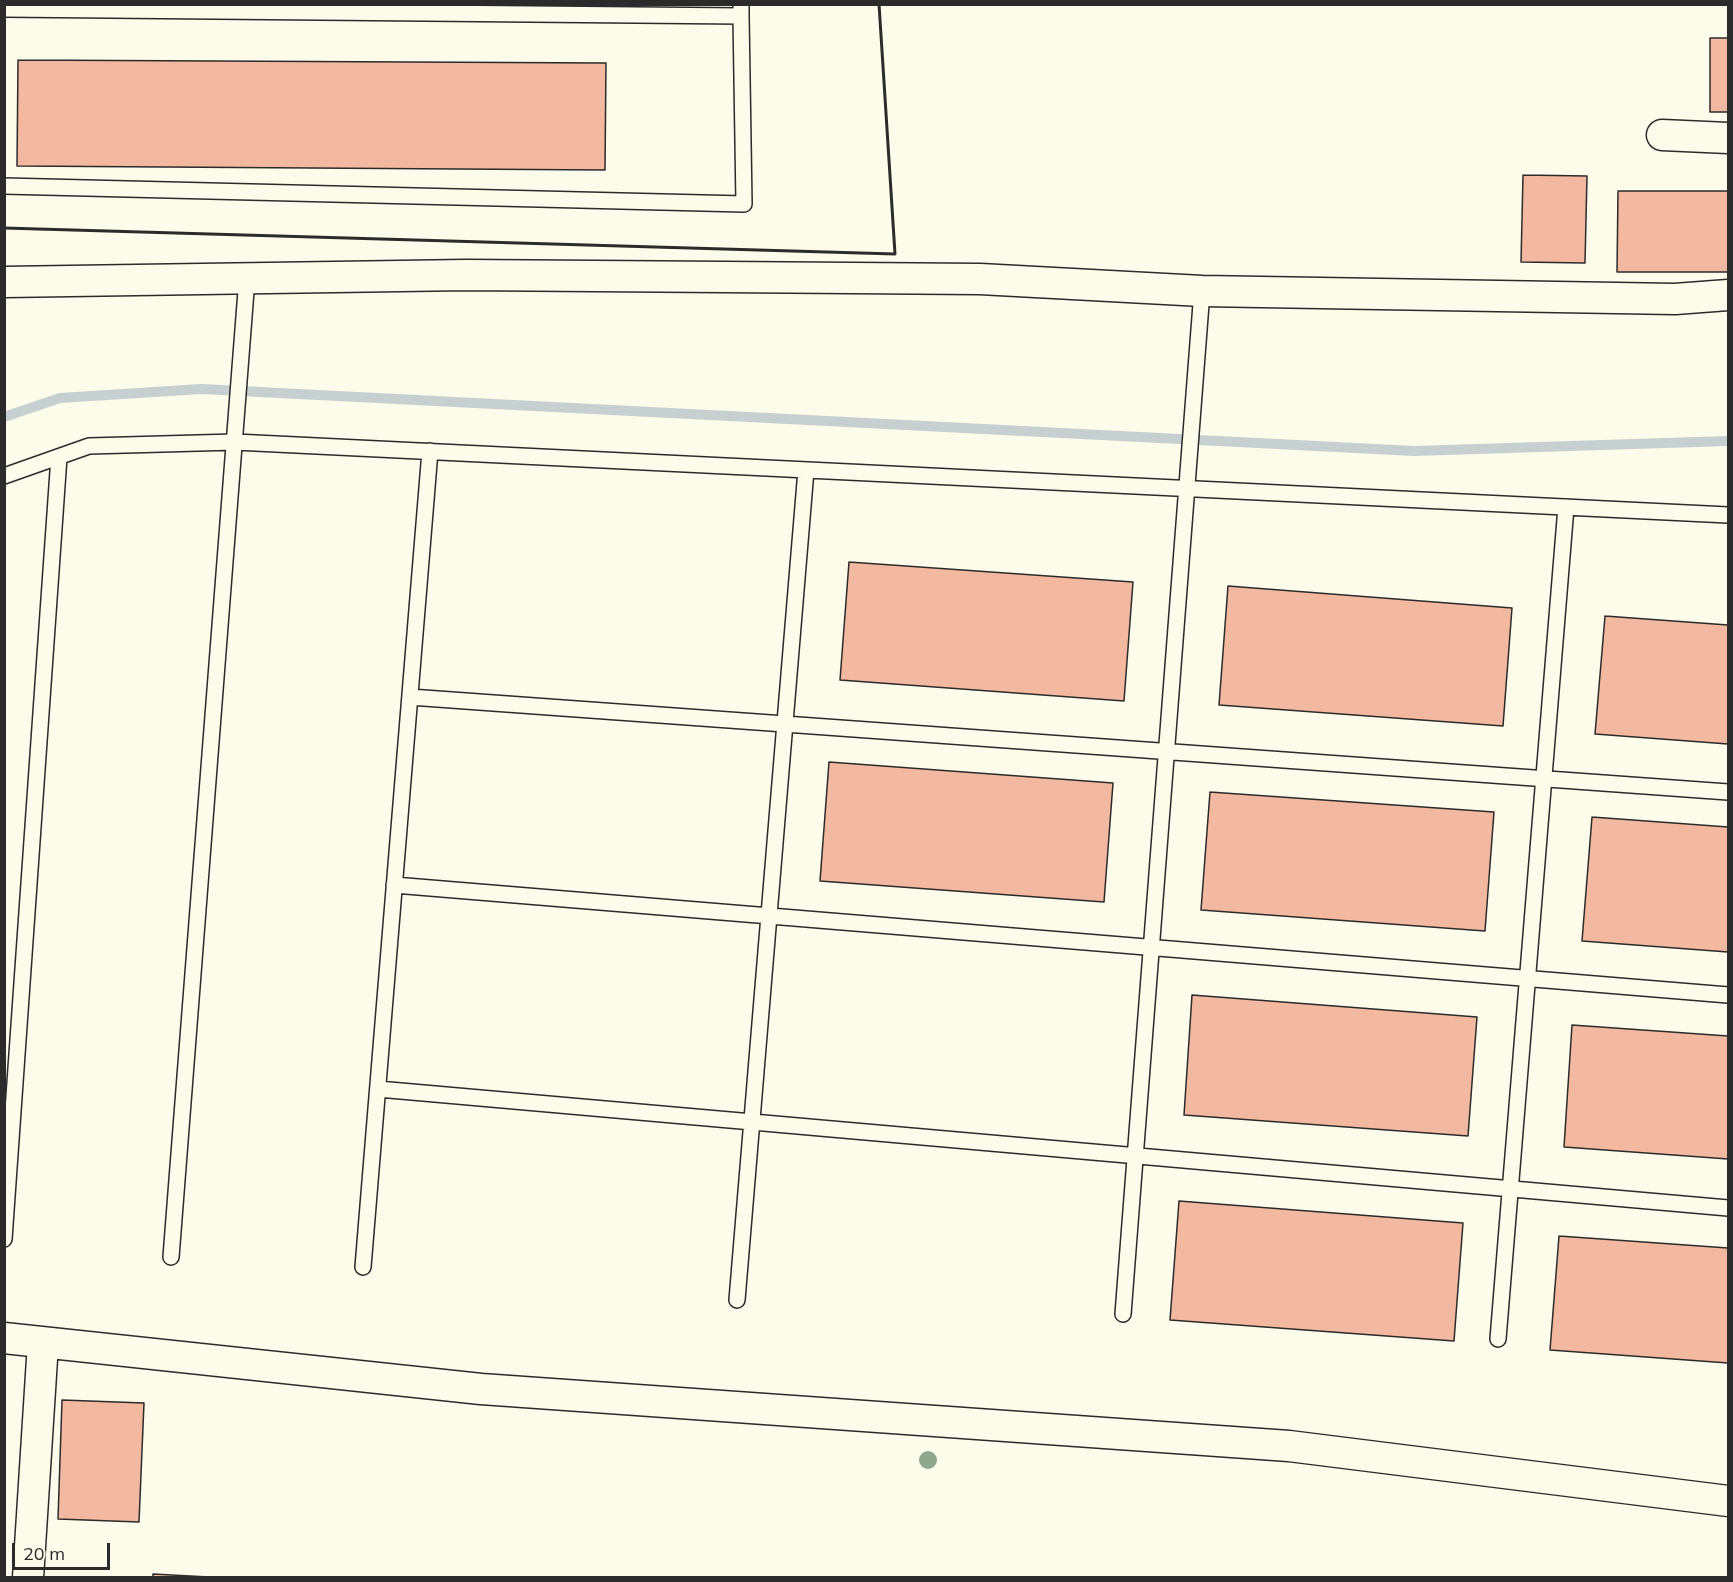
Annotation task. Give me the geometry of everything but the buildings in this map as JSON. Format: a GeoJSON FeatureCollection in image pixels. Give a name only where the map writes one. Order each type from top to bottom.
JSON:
{"type":"FeatureCollection","features":[{"type":"Feature","properties":{"kind":"street"},"geometry":{"type":"LineString","coordinates":[[1662,135],[1728,138]]}},
{"type":"Feature","properties":{"kind":"street"},"geometry":{"type":"LineString","coordinates":[[4,282],[478,275],[980,279],[1202,291],[1675,299],[1728,295]]}},
{"type":"Feature","properties":{"kind":"street"},"geometry":{"type":"LineString","coordinates":[[4,1338],[481,1389],[1290,1446],[1728,1501]]}},
{"type":"Feature","properties":{"kind":"street"},"geometry":{"type":"LineString","coordinates":[[28,1578],[44,1343]]}},
{"type":"Feature","properties":{"kind":"lane"},"geometry":{"type":"LineString","coordinates":[[4,9],[107,7],[741,10],[744,204],[4,186]]}},
{"type":"Feature","properties":{"kind":"lane"},"geometry":{"type":"LineString","coordinates":[[171,1257],[247,278]]}},
{"type":"Feature","properties":{"kind":"lane"},"geometry":{"type":"LineString","coordinates":[[1123,1314],[1202,291]]}},
{"type":"Feature","properties":{"kind":"lane"},"geometry":{"type":"LineString","coordinates":[[4,476],[89,446],[235,441],[1728,515]]}},
{"type":"Feature","properties":{"kind":"lane"},"geometry":{"type":"LineString","coordinates":[[363,1267],[430,451]]}},
{"type":"Feature","properties":{"kind":"lane"},"geometry":{"type":"LineString","coordinates":[[4,1239],[59,457]]}},
{"type":"Feature","properties":{"kind":"lane"},"geometry":{"type":"LineString","coordinates":[[737,1300],[806,470]]}},
{"type":"Feature","properties":{"kind":"lane"},"geometry":{"type":"LineString","coordinates":[[1498,1339],[1566,507]]}},
{"type":"Feature","properties":{"kind":"lane"},"geometry":{"type":"LineString","coordinates":[[410,697],[1728,792]]}},
{"type":"Feature","properties":{"kind":"lane"},"geometry":{"type":"LineString","coordinates":[[394,885],[1728,995]]}},
{"type":"Feature","properties":{"kind":"lane"},"geometry":{"type":"LineString","coordinates":[[378,1089],[1728,1208]]}},
{"type":"Feature","properties":{"kind":"waterway"},"geometry":{"type":"LineString","coordinates":[[4,417],[60,398],[201,389],[1414,451],[1728,441]]}},
{"type":"Feature","properties":{"kind":"wall"},"geometry":{"type":"LineString","coordinates":[[4,228],[895,254],[879,4]]}}]}
